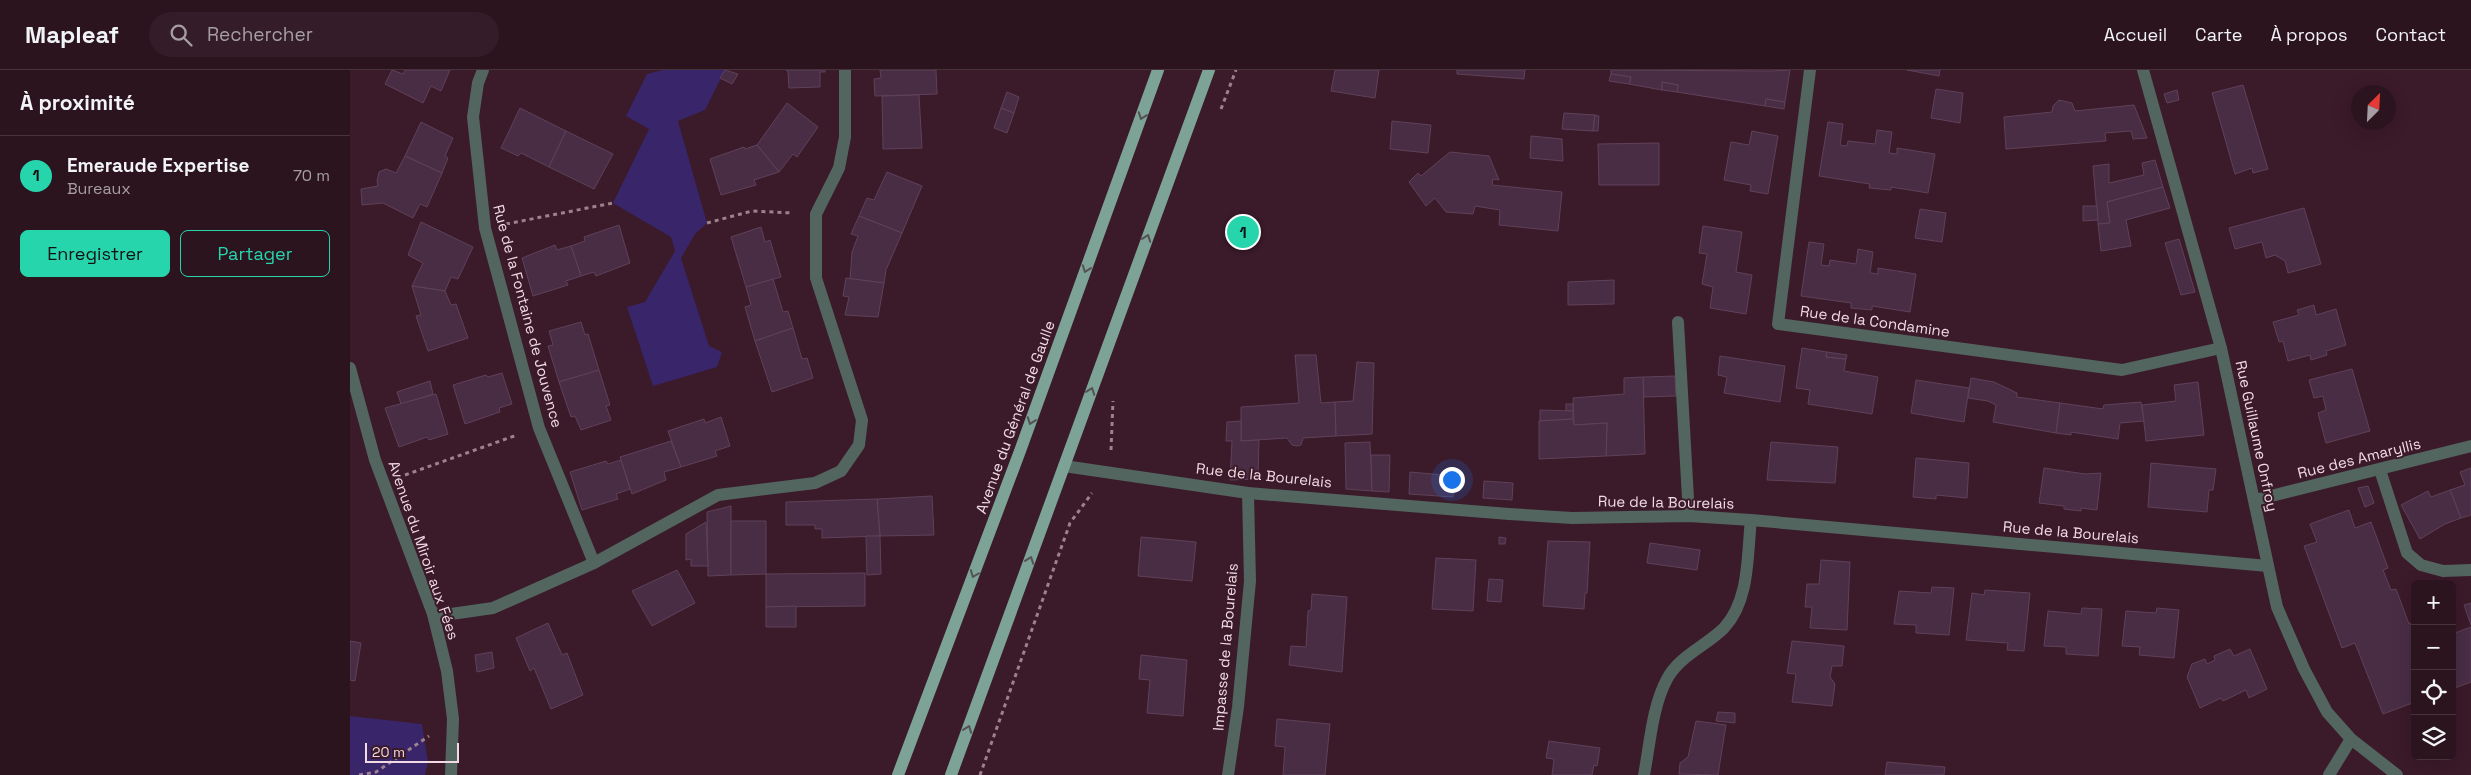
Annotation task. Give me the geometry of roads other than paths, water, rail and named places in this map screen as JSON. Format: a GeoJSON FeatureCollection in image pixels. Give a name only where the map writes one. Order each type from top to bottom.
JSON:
{"type":"FeatureCollection","features":[{"type":"Feature","properties":{"kind":"main road","name":"Avenue du Général de Gaulle"},"geometry":{"type":"LineString","coordinates":[[898,775],[1020,451],[1158,70]]}},
{"type":"Feature","properties":{"kind":"main road"},"geometry":{"type":"LineString","coordinates":[[951,775],[1209,70]]}},
{"type":"Feature","properties":{"kind":"street","name":"Rue de la Fontaine de Jouvence"},"geometry":{"type":"LineString","coordinates":[[483,70],[478,83],[473,117],[485,228],[539,428],[594,563]]}},
{"type":"Feature","properties":{"kind":"street"},"geometry":{"type":"LineString","coordinates":[[433,614],[451,614],[493,608],[594,563],[718,495],[815,483],[841,471],[858,445],[862,420],[816,278],[816,214],[839,168],[845,137],[845,70]]}},
{"type":"Feature","properties":{"kind":"street","name":"Rue de la Condamine"},"geometry":{"type":"LineString","coordinates":[[1810,70],[1778,324],[2122,370],[2221,348]]}},
{"type":"Feature","properties":{"kind":"street","name":"Rue Guillaume Onfroy"},"geometry":{"type":"LineString","coordinates":[[2143,70],[2221,348],[2277,607],[2304,668],[2327,712],[2350,739],[2398,775]]}},
{"type":"Feature","properties":{"kind":"street"},"geometry":{"type":"LineString","coordinates":[[1678,322],[1689,516]]}},
{"type":"Feature","properties":{"kind":"street","name":"Avenue du Miroir aux Fées"},"geometry":{"type":"LineString","coordinates":[[350,368],[375,460],[433,614],[447,671],[453,719],[451,775]]}},
{"type":"Feature","properties":{"kind":"street","name":"Rue des Amaryllis"},"geometry":{"type":"LineString","coordinates":[[2255,500],[2471,446]]}},
{"type":"Feature","properties":{"kind":"street","name":"Rue de la Bourelais"},"geometry":{"type":"LineString","coordinates":[[1064,466],[1248,492],[1572,518],[1689,516],[1751,520],[2268,566]]}},
{"type":"Feature","properties":{"kind":"street"},"geometry":{"type":"LineString","coordinates":[[2380,470],[2407,553],[2422,565],[2443,571],[2471,570]]}},
{"type":"Feature","properties":{"kind":"street","name":"Impasse de la Bourelais"},"geometry":{"type":"LineString","coordinates":[[1228,775],[1238,707],[1250,581],[1248,492]]}},
{"type":"Feature","properties":{"kind":"street"},"geometry":{"type":"LineString","coordinates":[[1644,775],[1659,699],[1668,678],[1680,663],[1724,628],[1737,610],[1744,587],[1751,520]]}},
{"type":"Feature","properties":{"kind":"street"},"geometry":{"type":"LineString","coordinates":[[2329,775],[2350,739]]}},
{"type":"Feature","properties":{"kind":"place","name":"Emeraude Expertise"},"geometry":{"type":"Point","coordinates":[1243,232]}}]}
